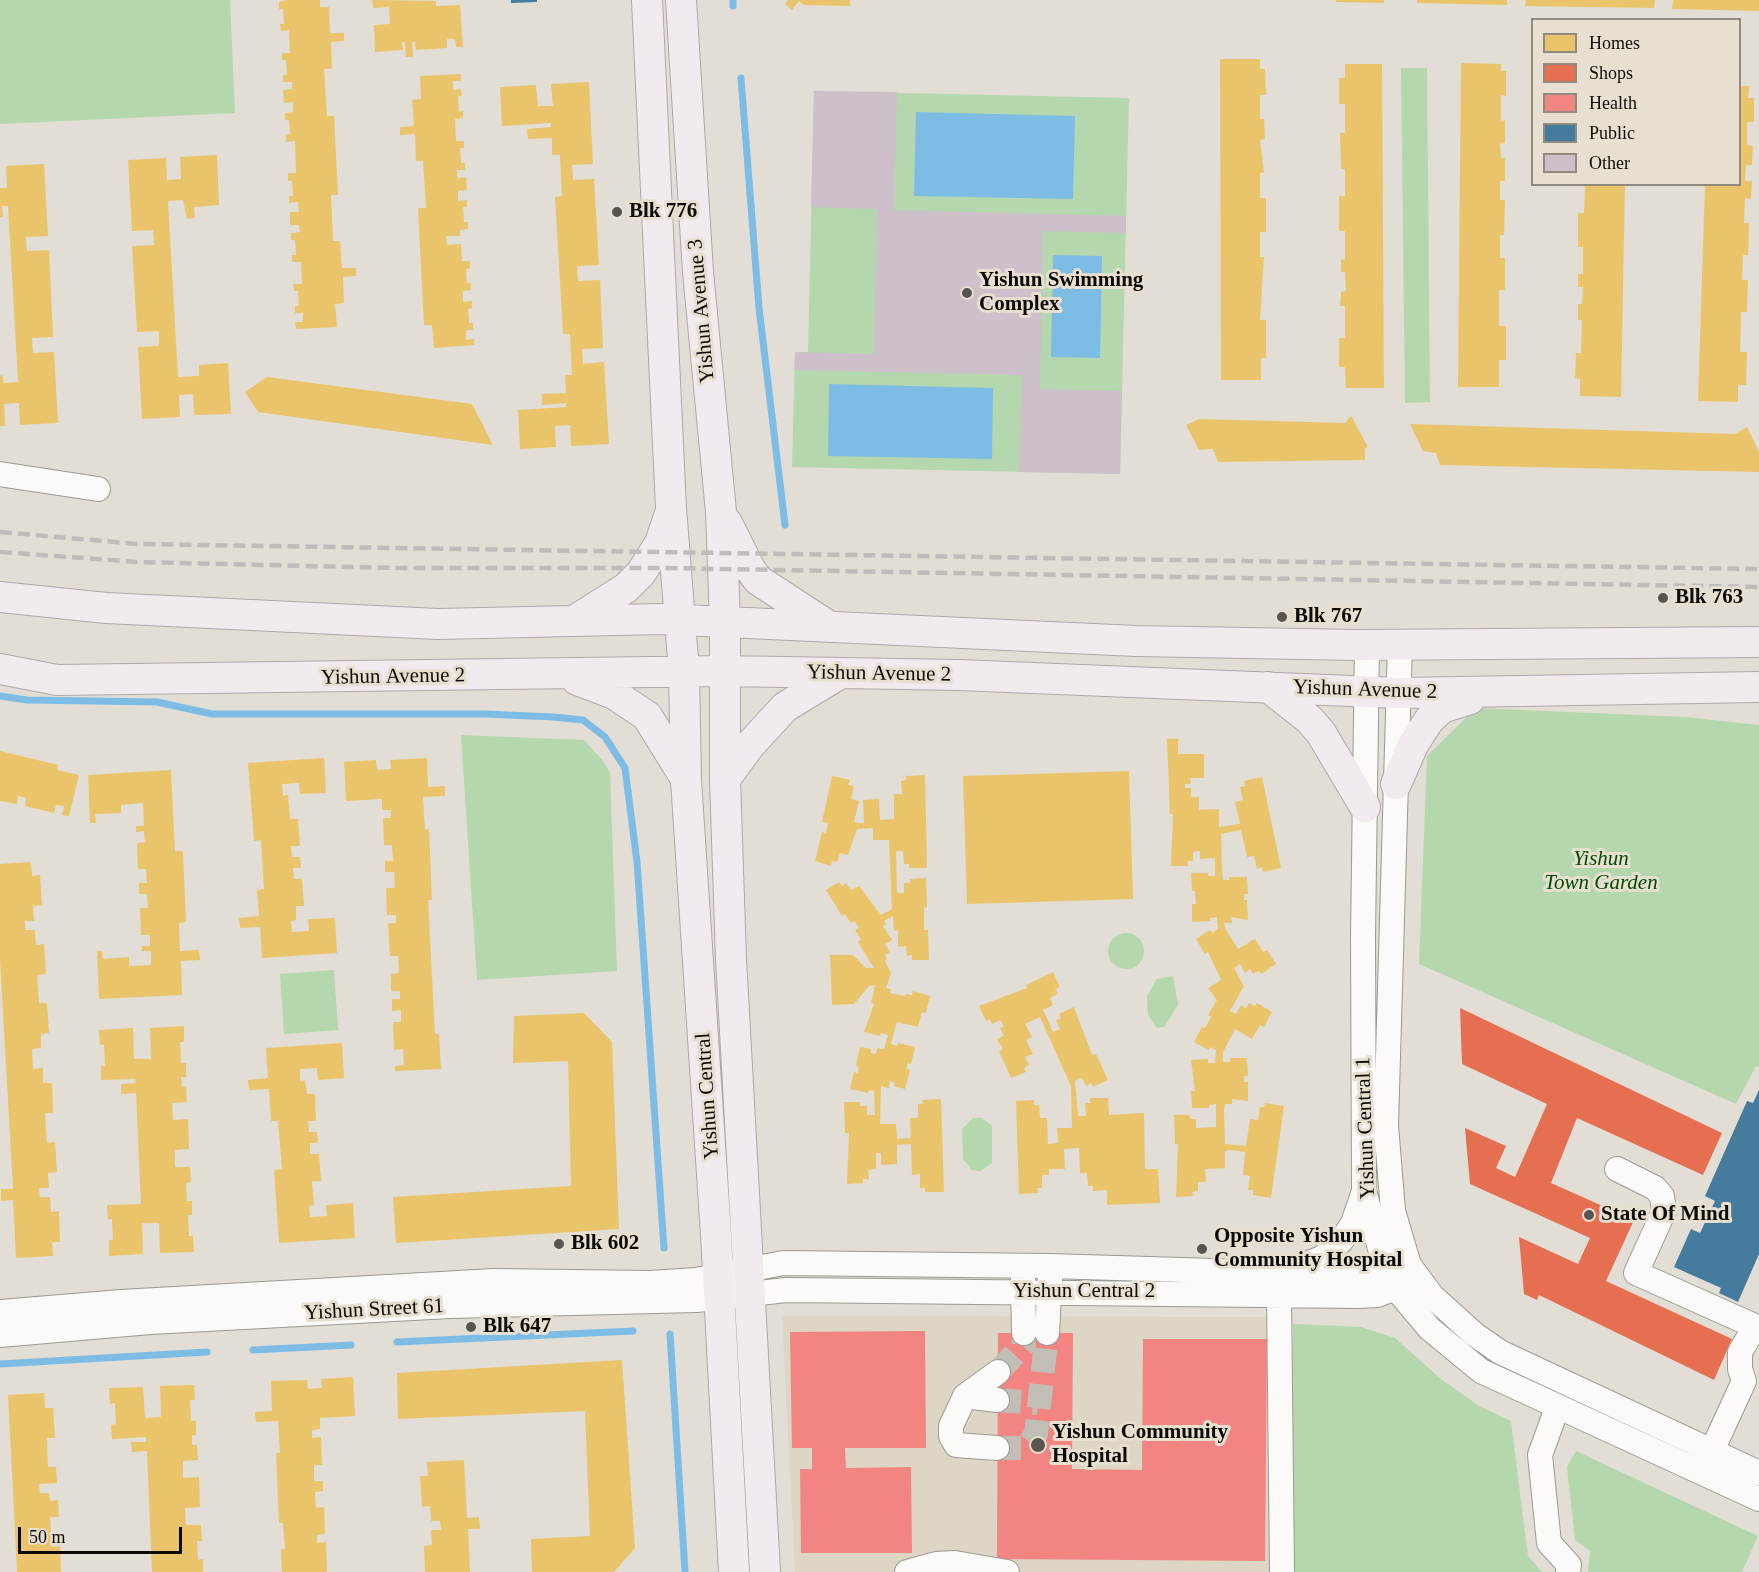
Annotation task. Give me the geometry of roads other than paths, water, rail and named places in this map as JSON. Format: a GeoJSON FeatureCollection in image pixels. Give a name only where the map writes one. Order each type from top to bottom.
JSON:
{"type":"FeatureCollection","features":[{"type":"Feature","properties":{"kind":"main road","name":"Yishun Avenue 3"},"geometry":{"type":"LineString","coordinates":[[646,0],[671,508],[680,621]]}},
{"type":"Feature","properties":{"kind":"main road","name":"Yishun Avenue 3"},"geometry":{"type":"LineString","coordinates":[[681,0],[698,272],[721,512],[725,622]]}},
{"type":"Feature","properties":{"kind":"main road"},"geometry":{"type":"LineString","coordinates":[[571,623],[626,588],[641,573],[660,543],[671,508]]}},
{"type":"Feature","properties":{"kind":"main road"},"geometry":{"type":"LineString","coordinates":[[721,512],[758,580],[827,625]]}},
{"type":"Feature","properties":{"kind":"main road","name":"Yishun Avenue 2"},"geometry":{"type":"LineString","coordinates":[[0,597],[106,608],[438,624],[725,622],[1136,641],[1367,645],[1759,642]]}},
{"type":"Feature","properties":{"kind":"main road","name":"Yishun Central"},"geometry":{"type":"LineString","coordinates":[[680,621],[687,780],[734,1572]]}},
{"type":"Feature","properties":{"kind":"main road","name":"Yishun Central"},"geometry":{"type":"LineString","coordinates":[[725,622],[725,779],[748,1283],[765,1572]]}},
{"type":"Feature","properties":{"kind":"main road","name":"Yishun Avenue 2"},"geometry":{"type":"LineString","coordinates":[[0,669],[57,680],[563,675],[725,671],[1400,693],[1759,687]]}},
{"type":"Feature","properties":{"kind":"main road"},"geometry":{"type":"LineString","coordinates":[[725,779],[750,745],[785,707],[841,673]]}},
{"type":"Feature","properties":{"kind":"main road"},"geometry":{"type":"LineString","coordinates":[[563,675],[614,694],[647,716],[687,780]]}},
{"type":"Feature","properties":{"kind":"main road"},"geometry":{"type":"LineString","coordinates":[[1268,687],[1310,720],[1321,733],[1365,807]]}},
{"type":"Feature","properties":{"kind":"main road"},"geometry":{"type":"LineString","coordinates":[[1396,784],[1419,734],[1435,714],[1458,701],[1496,693]]}},
{"type":"Feature","properties":{"kind":"street"},"geometry":{"type":"LineString","coordinates":[[0,474],[98,489]]}},
{"type":"Feature","properties":{"kind":"street","name":"Yishun Central 1"},"geometry":{"type":"LineString","coordinates":[[1367,645],[1364,1191],[1374,1232],[1403,1277],[1430,1329],[1481,1371],[1759,1500]]}},
{"type":"Feature","properties":{"kind":"street","name":"Yishun Central 1"},"geometry":{"type":"LineString","coordinates":[[1400,645],[1386,1125],[1393,1212],[1403,1277],[1500,1352],[1759,1473]]}},
{"type":"Feature","properties":{"kind":"street"},"geometry":{"type":"LineString","coordinates":[[1617,1169],[1655,1188],[1662,1196],[1664,1211],[1636,1273],[1757,1328],[1740,1352],[1740,1369],[1752,1380],[1702,1473]]}},
{"type":"Feature","properties":{"kind":"street","name":"Yishun Central 2"},"geometry":{"type":"LineString","coordinates":[[748,1283],[783,1263],[1050,1266],[1280,1284],[1322,1258],[1342,1240],[1353,1223],[1364,1191]]}},
{"type":"Feature","properties":{"kind":"street"},"geometry":{"type":"LineString","coordinates":[[1022,1266],[1023,1291],[1036,1333],[1050,1292],[1050,1266]]}},
{"type":"Feature","properties":{"kind":"street","name":"Yishun Central 2"},"geometry":{"type":"LineString","coordinates":[[748,1283],[786,1290],[1050,1292],[1403,1277]]}},
{"type":"Feature","properties":{"kind":"street","name":"Yishun Street 61"},"geometry":{"type":"LineString","coordinates":[[0,1312],[93,1315],[382,1299],[450,1306],[683,1291],[748,1283]]}},
{"type":"Feature","properties":{"kind":"street"},"geometry":{"type":"LineString","coordinates":[[1280,1284],[1282,1572]]}},
{"type":"Feature","properties":{"kind":"street","name":"Yishun Street 61"},"geometry":{"type":"LineString","coordinates":[[0,1335],[93,1315]]}},
{"type":"Feature","properties":{"kind":"street"},"geometry":{"type":"LineString","coordinates":[[997,1448],[956,1445],[951,1436],[951,1426],[965,1396],[998,1372]]}},
{"type":"Feature","properties":{"kind":"street"},"geometry":{"type":"LineString","coordinates":[[965,1396],[997,1400]]}},
{"type":"Feature","properties":{"kind":"street"},"geometry":{"type":"LineString","coordinates":[[1557,1408],[1540,1455],[1549,1543],[1569,1565],[1568,1572]]}},
{"type":"Feature","properties":{"kind":"street"},"geometry":{"type":"LineString","coordinates":[[907,1572],[936,1564],[955,1563],[1006,1572]]}},
{"type":"Feature","properties":{"kind":"water"},"geometry":{"type":"Polygon","coordinates":[[[916,112],[1075,116],[1073,199],[914,196],[916,112]]]}},
{"type":"Feature","properties":{"kind":"water"},"geometry":{"type":"Polygon","coordinates":[[[1053,255],[1102,256],[1100,358],[1051,357],[1053,255]]]}},
{"type":"Feature","properties":{"kind":"water"},"geometry":{"type":"Polygon","coordinates":[[[829,384],[993,388],[992,459],[828,456],[829,384]]]}},
{"type":"Feature","properties":{"kind":"waterway"},"geometry":{"type":"LineString","coordinates":[[733,0],[733,6]]}},
{"type":"Feature","properties":{"kind":"waterway"},"geometry":{"type":"LineString","coordinates":[[741,78],[759,308],[785,525]]}},
{"type":"Feature","properties":{"kind":"waterway"},"geometry":{"type":"LineString","coordinates":[[0,696],[27,700],[157,702],[212,714],[485,714],[553,717],[583,720],[605,737],[625,768],[637,862],[664,1248]]}},
{"type":"Feature","properties":{"kind":"waterway"},"geometry":{"type":"LineString","coordinates":[[397,1342],[633,1331]]}},
{"type":"Feature","properties":{"kind":"waterway"},"geometry":{"type":"LineString","coordinates":[[670,1334],[685,1572]]}},
{"type":"Feature","properties":{"kind":"waterway"},"geometry":{"type":"LineString","coordinates":[[253,1350],[351,1345]]}},
{"type":"Feature","properties":{"kind":"waterway"},"geometry":{"type":"LineString","coordinates":[[0,1364],[207,1352]]}},
{"type":"Feature","properties":{"kind":"tunnel"},"geometry":{"type":"LineString","coordinates":[[998,1372],[1024,1344],[1024,1333]]}},
{"type":"Feature","properties":{"kind":"tunnel"},"geometry":{"type":"LineString","coordinates":[[997,1448],[1026,1448],[1036,1434],[1047,1333]]}},
{"type":"Feature","properties":{"kind":"tunnel"},"geometry":{"type":"LineString","coordinates":[[997,1400],[1038,1403]]}},
{"type":"Feature","properties":{"kind":"railway"},"geometry":{"type":"LineString","coordinates":[[0,532],[138,544],[1759,569]]}},
{"type":"Feature","properties":{"kind":"railway"},"geometry":{"type":"LineString","coordinates":[[0,552],[137,562],[398,568],[662,568],[1759,587]]}},
{"type":"Feature","properties":{"kind":"place","name":"Blk 776"},"geometry":{"type":"Point","coordinates":[617,212]}},
{"type":"Feature","properties":{"kind":"place","name":"Yishun Swimming Complex"},"geometry":{"type":"Point","coordinates":[967,293]}},
{"type":"Feature","properties":{"kind":"place","name":"Blk 763"},"geometry":{"type":"Point","coordinates":[1663,598]}},
{"type":"Feature","properties":{"kind":"place","name":"Blk 767"},"geometry":{"type":"Point","coordinates":[1282,617]}},
{"type":"Feature","properties":{"kind":"place","name":"State Of Mind"},"geometry":{"type":"Point","coordinates":[1589,1215]}},
{"type":"Feature","properties":{"kind":"place","name":"Blk 602"},"geometry":{"type":"Point","coordinates":[559,1244]}},
{"type":"Feature","properties":{"kind":"place","name":"Opposite Yishun Community Hospital"},"geometry":{"type":"Point","coordinates":[1202,1249]}},
{"type":"Feature","properties":{"kind":"place","name":"Blk 647"},"geometry":{"type":"Point","coordinates":[471,1327]}},
{"type":"Feature","properties":{"kind":"place","name":"Yishun Community Hospital"},"geometry":{"type":"Point","coordinates":[1038,1445]}},
{"type":"Feature","properties":{"kind":"park label","name":"Yishun Town Garden"},"geometry":{"type":"Point","coordinates":[1601,871]}}]}
